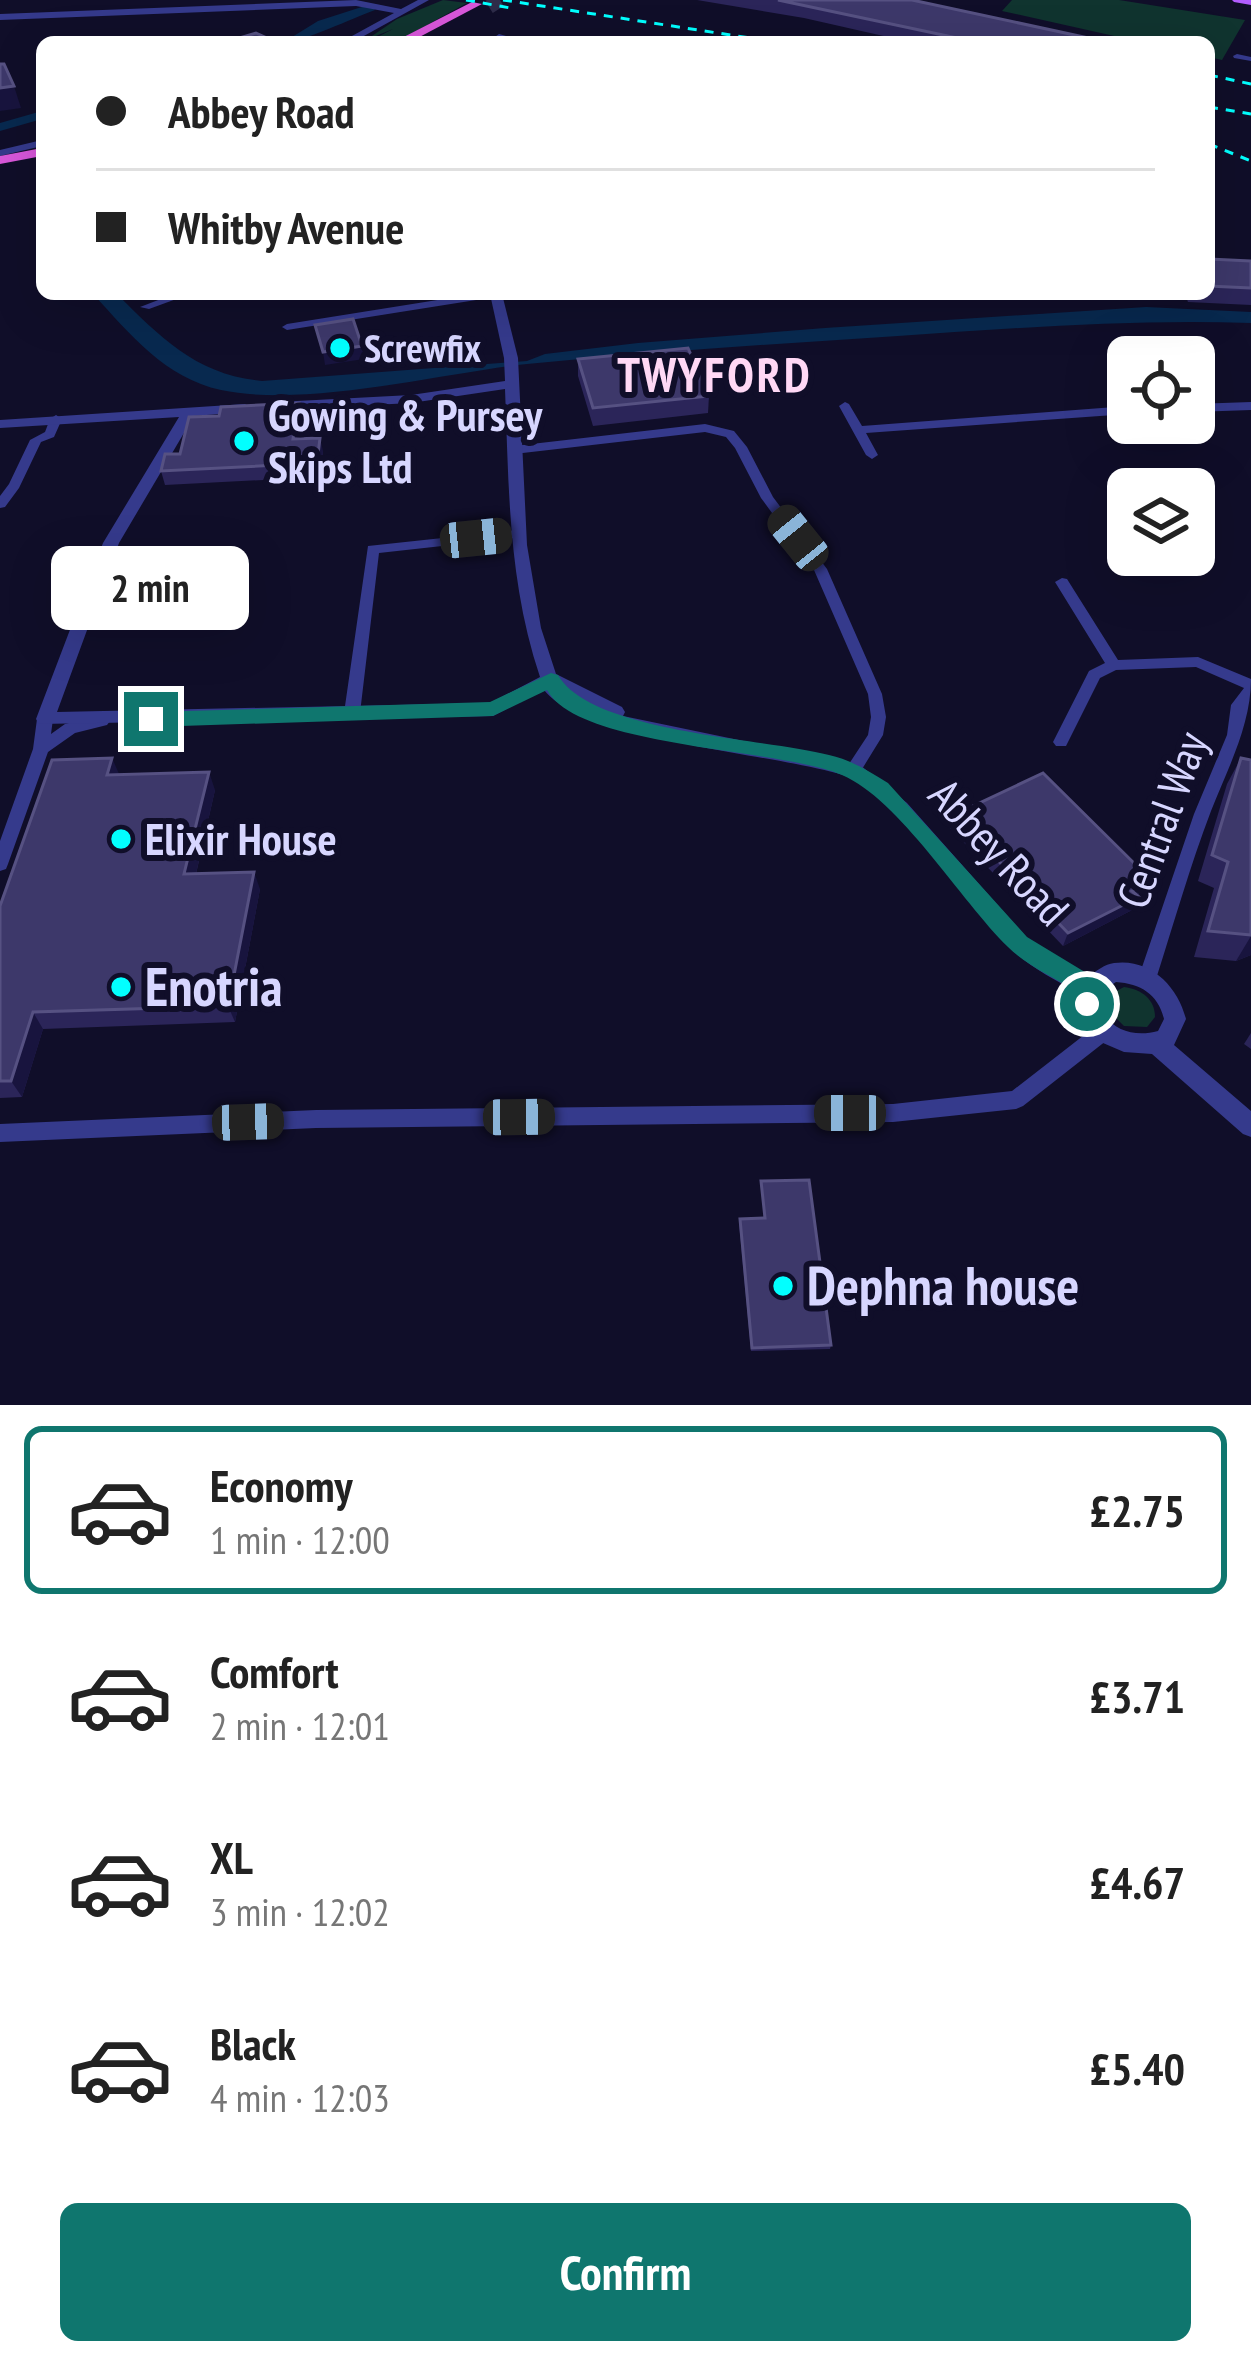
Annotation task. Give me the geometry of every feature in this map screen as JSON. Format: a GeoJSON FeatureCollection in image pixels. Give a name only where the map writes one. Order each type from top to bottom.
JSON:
{"type":"FeatureCollection","features":[{"type":"Feature","properties":{"kind":"highway"},"geometry":{"type":"LineString","coordinates":[[460,31],[483,6]]}},
{"type":"Feature","properties":{"kind":"highway"},"geometry":{"type":"LineString","coordinates":[[434,32],[483,6]]}},
{"type":"Feature","properties":{"kind":"highway"},"geometry":{"type":"LineString","coordinates":[[428,36],[483,6]]}},
{"type":"Feature","properties":{"kind":"highway"},"geometry":{"type":"LineString","coordinates":[[2,159],[36,154]]}},
{"type":"Feature","properties":{"kind":"main road"},"geometry":{"type":"LineString","coordinates":[[1238,0],[1251,2]]}},
{"type":"Feature","properties":{"kind":"street"},"geometry":{"type":"LineString","coordinates":[[356,36],[424,0]]}},
{"type":"Feature","properties":{"kind":"street"},"geometry":{"type":"LineString","coordinates":[[0,17],[342,2],[398,10]]}},
{"type":"Feature","properties":{"kind":"street"},"geometry":{"type":"LineString","coordinates":[[1237,56],[1251,59]]}},
{"type":"Feature","properties":{"kind":"street"},"geometry":{"type":"LineString","coordinates":[[145,307],[167,300]]}},
{"type":"Feature","properties":{"kind":"street"},"geometry":{"type":"LineString","coordinates":[[287,327],[457,300]]}},
{"type":"Feature","properties":{"kind":"street"},"geometry":{"type":"LineString","coordinates":[[45,719],[493,709],[551,680],[532,628],[518,534],[512,372],[496,300]]}},
{"type":"Feature","properties":{"kind":"street"},"geometry":{"type":"LineString","coordinates":[[0,424],[399,400],[512,372]]}},
{"type":"Feature","properties":{"kind":"street"},"geometry":{"type":"LineString","coordinates":[[845,406],[872,455]]}},
{"type":"Feature","properties":{"kind":"street"},"geometry":{"type":"LineString","coordinates":[[1215,407],[1251,406]]}},
{"type":"Feature","properties":{"kind":"street"},"geometry":{"type":"LineString","coordinates":[[0,864],[41,749],[45,719],[111,543],[189,412]]}},
{"type":"Feature","properties":{"kind":"street"},"geometry":{"type":"LineString","coordinates":[[860,430],[1107,412]]}},
{"type":"Feature","properties":{"kind":"street"},"geometry":{"type":"LineString","coordinates":[[0,504],[15,485],[36,440],[50,434],[56,419]]}},
{"type":"Feature","properties":{"kind":"street"},"geometry":{"type":"LineString","coordinates":[[30,421],[27,436],[36,440]]}},
{"type":"Feature","properties":{"kind":"street"},"geometry":{"type":"LineString","coordinates":[[514,450],[705,428],[730,434],[766,498],[820,568],[875,694],[881,714],[878,739],[853,770]]}},
{"type":"Feature","properties":{"kind":"street"},"geometry":{"type":"LineString","coordinates":[[352,713],[373,549],[518,534]]}},
{"type":"Feature","properties":{"kind":"street"},"geometry":{"type":"LineString","coordinates":[[1062,582],[1114,665]]}},
{"type":"Feature","properties":{"kind":"street"},"geometry":{"type":"LineString","coordinates":[[1061,742],[1094,675],[1114,665],[1198,662],[1251,687]]}},
{"type":"Feature","properties":{"kind":"street","name":"Abbey Road"},"geometry":{"type":"LineString","coordinates":[[551,680],[553,691],[575,707],[853,770],[911,818],[1019,944],[1089,988]]}},
{"type":"Feature","properties":{"kind":"street","name":"Central Way"},"geometry":{"type":"LineString","coordinates":[[1148,979],[1202,814],[1244,734],[1238,705],[1251,687]]}},
{"type":"Feature","properties":{"kind":"street"},"geometry":{"type":"LineString","coordinates":[[41,749],[70,728],[102,721]]}},
{"type":"Feature","properties":{"kind":"street"},"geometry":{"type":"LineString","coordinates":[[1113,972],[1148,979],[1163,991],[1174,1011],[1172,1030],[1157,1043],[1124,1043],[1104,1031],[1088,1009],[1089,988],[1097,978],[1113,972]]}},
{"type":"Feature","properties":{"kind":"street"},"geometry":{"type":"LineString","coordinates":[[0,1133],[316,1119],[892,1113],[1016,1100],[1104,1031]]}},
{"type":"Feature","properties":{"kind":"street"},"geometry":{"type":"LineString","coordinates":[[1157,1043],[1251,1126]]}},
{"type":"Feature","properties":{"kind":"green space"},"geometry":{"type":"Polygon","coordinates":[[[443,0],[467,3],[407,36],[380,36],[393,29],[372,36],[397,19],[443,0]]]}},
{"type":"Feature","properties":{"kind":"green space"},"geometry":{"type":"Polygon","coordinates":[[[1012,0],[1119,0],[1245,20],[1222,60],[1215,58],[1215,36],[1114,36],[1002,11],[1012,0]]]}},
{"type":"Feature","properties":{"kind":"green space"},"geometry":{"type":"Polygon","coordinates":[[[1124,987],[1141,993],[1153,1005],[1155,1017],[1147,1027],[1124,1026],[1107,1009],[1107,996],[1124,987]]]}},
{"type":"Feature","properties":{"kind":"water"},"geometry":{"type":"Polygon","coordinates":[[[99,300],[123,300],[165,339],[199,362],[262,381],[527,361],[545,354],[638,343],[825,328],[1146,307],[1251,312],[1251,323],[1074,325],[712,348],[527,364],[293,395],[201,384],[166,365],[99,300]]]}},
{"type":"Feature","properties":{"kind":"building"},"geometry":{"type":"Polygon","coordinates":[[[778,0],[912,0],[1079,36],[948,36],[778,0]]]}},
{"type":"Feature","properties":{"kind":"building"},"geometry":{"type":"Polygon","coordinates":[[[0,64],[4,64],[14,86],[0,88],[0,64]]]}},
{"type":"Feature","properties":{"kind":"building"},"geometry":{"type":"Polygon","coordinates":[[[1215,259],[1251,261],[1251,288],[1215,286],[1215,259]]]}},
{"type":"Feature","properties":{"kind":"building"},"geometry":{"type":"Polygon","coordinates":[[[353,319],[362,346],[323,352],[315,325],[353,319]]]}},
{"type":"Feature","properties":{"kind":"building"},"geometry":{"type":"Polygon","coordinates":[[[688,348],[709,396],[593,408],[578,359],[688,348]]]}},
{"type":"Feature","properties":{"kind":"building","name":"Gowing & Pursey Skips Ltd"},"geometry":{"type":"Polygon","coordinates":[[[299,403],[293,439],[320,438],[317,463],[161,471],[165,454],[180,454],[189,417],[219,416],[221,407],[299,403]]]}},
{"type":"Feature","properties":{"kind":"building"},"geometry":{"type":"Polygon","coordinates":[[[112,758],[107,775],[209,772],[184,874],[254,872],[228,1006],[33,1012],[11,1081],[0,1081],[0,906],[52,760],[112,758]]]}},
{"type":"Feature","properties":{"kind":"building"},"geometry":{"type":"Polygon","coordinates":[[[1241,758],[1251,760],[1251,935],[1208,931],[1228,862],[1212,855],[1241,758]]]}},
{"type":"Feature","properties":{"kind":"building"},"geometry":{"type":"Polygon","coordinates":[[[1043,773],[1142,871],[1132,876],[1142,886],[1132,891],[1139,897],[1068,933],[954,815],[1043,773]]]}},
{"type":"Feature","properties":{"kind":"building","name":"Dephna house"},"geometry":{"type":"Polygon","coordinates":[[[809,1180],[831,1345],[752,1348],[740,1219],[765,1218],[761,1181],[809,1180]]]}},
{"type":"Feature","properties":{"kind":"waterway"},"geometry":{"type":"LineString","coordinates":[[301,36],[371,8]]}},
{"type":"Feature","properties":{"kind":"waterway"},"geometry":{"type":"LineString","coordinates":[[0,127],[36,117]]}},
{"type":"Feature","properties":{"kind":"tunnel"},"geometry":{"type":"LineString","coordinates":[[489,7],[500,0]]}},
{"type":"Feature","properties":{"kind":"railway"},"geometry":{"type":"LineString","coordinates":[[466,0],[516,9]]}},
{"type":"Feature","properties":{"kind":"railway"},"geometry":{"type":"LineString","coordinates":[[503,0],[737,36]]}},
{"type":"Feature","properties":{"kind":"railway"},"geometry":{"type":"LineString","coordinates":[[1215,76],[1251,84]]}},
{"type":"Feature","properties":{"kind":"railway"},"geometry":{"type":"LineString","coordinates":[[1215,108],[1251,114]]}},
{"type":"Feature","properties":{"kind":"railway"},"geometry":{"type":"LineString","coordinates":[[1215,146],[1251,161]]}},
{"type":"Feature","properties":{"kind":"place","name":"Screwfix"},"geometry":{"type":"Point","coordinates":[340,348]}},
{"type":"Feature","properties":{"kind":"place","name":"Gowing & Pursey Skips Ltd"},"geometry":{"type":"Point","coordinates":[244,441]}},
{"type":"Feature","properties":{"kind":"place","name":"Elixir House"},"geometry":{"type":"Point","coordinates":[121,839]}},
{"type":"Feature","properties":{"kind":"place","name":"Enotria"},"geometry":{"type":"Point","coordinates":[121,987]}},
{"type":"Feature","properties":{"kind":"place","name":"Dephna house"},"geometry":{"type":"Point","coordinates":[783,1286]}},
{"type":"Feature","properties":{"kind":"district","name":"TWYFORD"},"geometry":{"type":"Point","coordinates":[715,375]}},
{"type":"Feature","properties":{"kind":"route"},"geometry":{"type":"LineString","coordinates":[[151,719],[493,709],[551,680],[561,699],[591,714],[672,735],[827,762],[853,770],[881,788],[1019,944],[1089,988],[1087,1004]]}}]}
